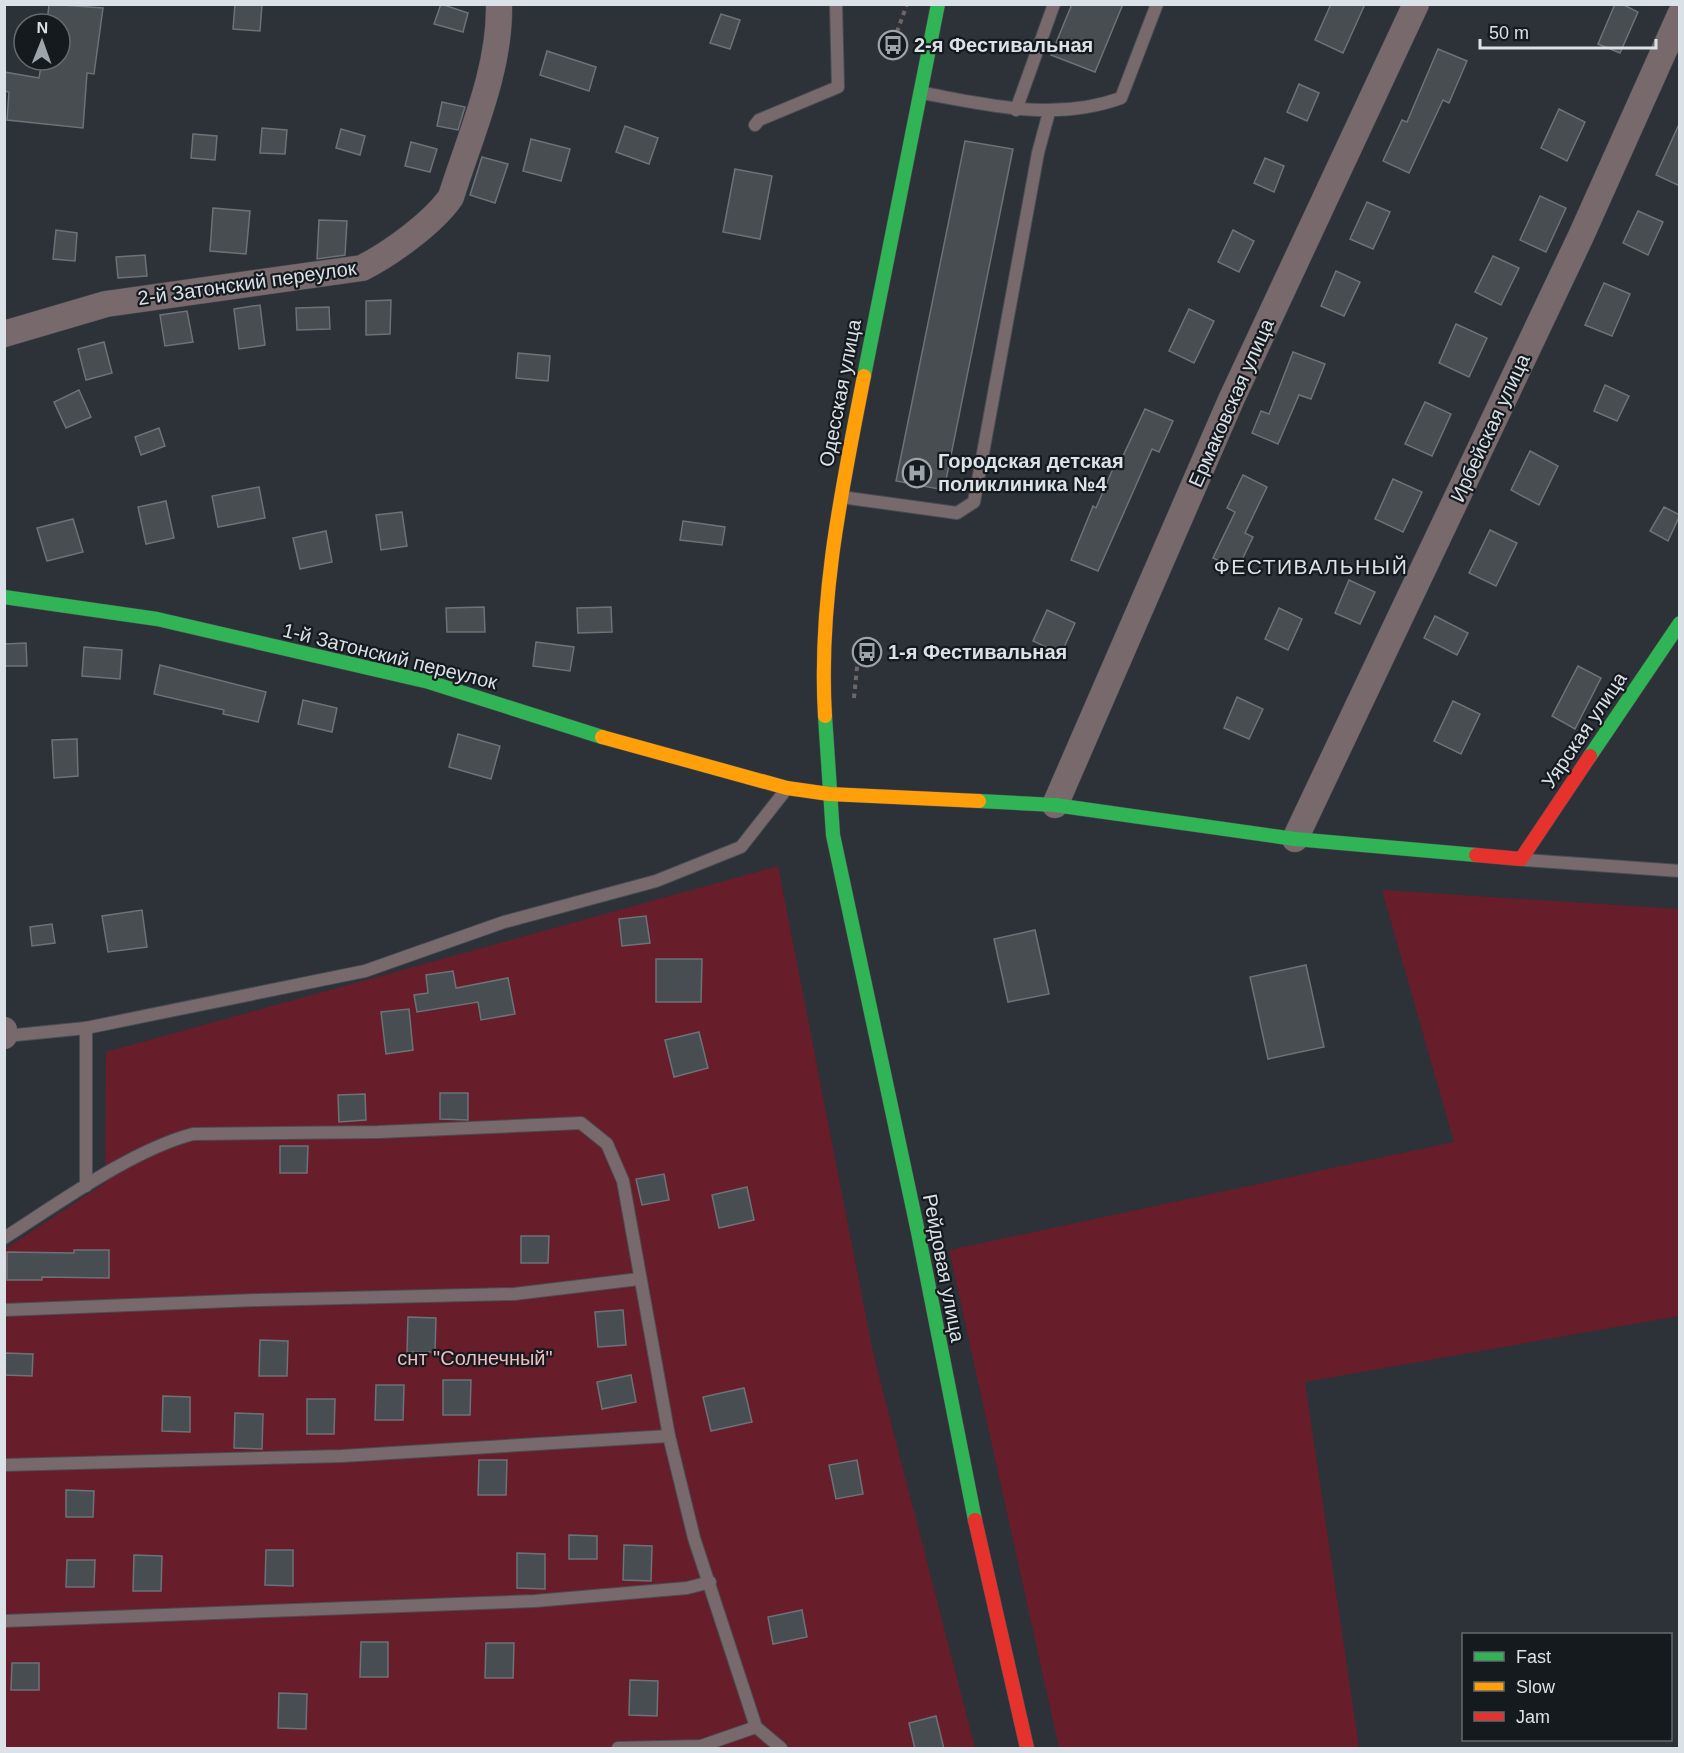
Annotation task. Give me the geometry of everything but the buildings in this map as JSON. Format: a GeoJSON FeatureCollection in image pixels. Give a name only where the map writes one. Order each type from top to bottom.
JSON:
{"type":"FeatureCollection","features":[{"type":"Feature","properties":{"kind":"street","name":"Одесская улица"},"geometry":{"type":"LineString","coordinates":[[829,794],[822,664],[825,615],[840,497],[938,4]]}},
{"type":"Feature","properties":{"kind":"street","name":"Ермаковская улица"},"geometry":{"type":"LineString","coordinates":[[1055,805],[1231,400],[1416,4]]}},
{"type":"Feature","properties":{"kind":"street","name":"2-й Затонский переулок"},"geometry":{"type":"LineString","coordinates":[[4,334],[106,304],[362,268],[378,260],[442,209],[451,197],[492,68],[500,32],[501,5]]}},
{"type":"Feature","properties":{"kind":"street","name":"Ирбейская улица"},"geometry":{"type":"LineString","coordinates":[[1294,838],[1581,236],[1680,15]]}},
{"type":"Feature","properties":{"kind":"street","name":"1-й Затонский переулок"},"geometry":{"type":"LineString","coordinates":[[4,597],[157,619],[429,682],[616,741],[787,788]]}},
{"type":"Feature","properties":{"kind":"street","name":"Уярская улица"},"geometry":{"type":"LineString","coordinates":[[1521,859],[1680,623]]}},
{"type":"Feature","properties":{"kind":"street"},"geometry":{"type":"LineString","coordinates":[[829,794],[1055,805],[1294,838],[1521,859]]}},
{"type":"Feature","properties":{"kind":"street","name":"Рейдовая улица"},"geometry":{"type":"LineString","coordinates":[[829,794],[833,835],[918,1232],[963,1468],[1027,1749]]}},
{"type":"Feature","properties":{"kind":"lane"},"geometry":{"type":"LineString","coordinates":[[755,124],[759,120],[838,87],[836,4]]}},
{"type":"Feature","properties":{"kind":"lane"},"geometry":{"type":"LineString","coordinates":[[1016,110],[1054,4]]}},
{"type":"Feature","properties":{"kind":"lane"},"geometry":{"type":"LineString","coordinates":[[919,92],[1016,110],[1049,112],[1097,107],[1121,98],[1157,4]]}},
{"type":"Feature","properties":{"kind":"lane"},"geometry":{"type":"LineString","coordinates":[[840,497],[957,513],[974,502],[1038,153],[1049,112]]}},
{"type":"Feature","properties":{"kind":"lane"},"geometry":{"type":"LineString","coordinates":[[5,1034],[86,1028],[365,971],[504,922],[656,881],[741,847],[787,788],[829,794]]}},
{"type":"Feature","properties":{"kind":"lane"},"geometry":{"type":"LineString","coordinates":[[1521,859],[1680,871]]}},
{"type":"Feature","properties":{"kind":"lane"},"geometry":{"type":"LineString","coordinates":[[86,1028],[86,1186]]}},
{"type":"Feature","properties":{"kind":"lane"},"geometry":{"type":"LineString","coordinates":[[4,1238],[86,1186],[171,1140],[194,1134],[378,1132],[580,1123],[607,1144],[623,1181],[669,1436],[694,1538],[756,1727],[781,1749]]}},
{"type":"Feature","properties":{"kind":"lane"},"geometry":{"type":"LineString","coordinates":[[4,1310],[259,1300],[514,1294],[639,1279]]}},
{"type":"Feature","properties":{"kind":"lane"},"geometry":{"type":"LineString","coordinates":[[4,1465],[342,1456],[669,1436]]}},
{"type":"Feature","properties":{"kind":"lane"},"geometry":{"type":"LineString","coordinates":[[4,1621],[535,1601],[687,1588],[710,1582]]}},
{"type":"Feature","properties":{"kind":"lane"},"geometry":{"type":"LineString","coordinates":[[618,1749],[701,1746],[756,1727]]}},
{"type":"Feature","properties":{"kind":"path"},"geometry":{"type":"LineString","coordinates":[[897,32],[907,4]]}},
{"type":"Feature","properties":{"kind":"green space","name":"снт \"Солнечный\""},"geometry":{"type":"Polygon","coordinates":[[[778,866],[873,1353],[975,1748],[5,1748],[5,1249],[105,1183],[106,1052],[778,866]]]}},
{"type":"Feature","properties":{"kind":"green space"},"geometry":{"type":"Polygon","coordinates":[[[1382,890],[1679,909],[1679,1316],[1305,1382],[1359,1748],[1059,1748],[949,1250],[1454,1142],[1382,890]]]}},
{"type":"Feature","properties":{"kind":"traffic: fast"},"geometry":{"type":"LineString","coordinates":[[864,376],[938,4]]}},
{"type":"Feature","properties":{"kind":"traffic: fast"},"geometry":{"type":"LineString","coordinates":[[4,597],[157,619],[429,682],[602,737]]}},
{"type":"Feature","properties":{"kind":"traffic: fast"},"geometry":{"type":"LineString","coordinates":[[1590,756],[1680,623]]}},
{"type":"Feature","properties":{"kind":"traffic: fast"},"geometry":{"type":"LineString","coordinates":[[825,716],[833,835],[918,1232],[975,1520]]}},
{"type":"Feature","properties":{"kind":"traffic: fast"},"geometry":{"type":"LineString","coordinates":[[979,801],[1055,805],[1295,839],[1476,855]]}},
{"type":"Feature","properties":{"kind":"traffic: slow"},"geometry":{"type":"LineString","coordinates":[[825,716],[824,673],[828,587],[840,502],[864,376]]}},
{"type":"Feature","properties":{"kind":"traffic: slow"},"geometry":{"type":"LineString","coordinates":[[602,737],[787,788],[829,794],[979,801]]}},
{"type":"Feature","properties":{"kind":"traffic: jam"},"geometry":{"type":"LineString","coordinates":[[1476,855],[1521,859],[1590,756]]}},
{"type":"Feature","properties":{"kind":"traffic: jam"},"geometry":{"type":"LineString","coordinates":[[975,1520],[1027,1748]]}},
{"type":"Feature","properties":{"kind":"place","name":"2-я Фестивальная"},"geometry":{"type":"Point","coordinates":[893,45]}},
{"type":"Feature","properties":{"kind":"place","name":"Городская детская поликлиника №4"},"geometry":{"type":"Point","coordinates":[917,473]}},
{"type":"Feature","properties":{"kind":"place","name":"1-я Фестивальная"},"geometry":{"type":"Point","coordinates":[867,652]}},
{"type":"Feature","properties":{"kind":"district","name":"ФЕСТИВАЛЬНЫЙ"},"geometry":{"type":"Point","coordinates":[1311,566]}}]}
